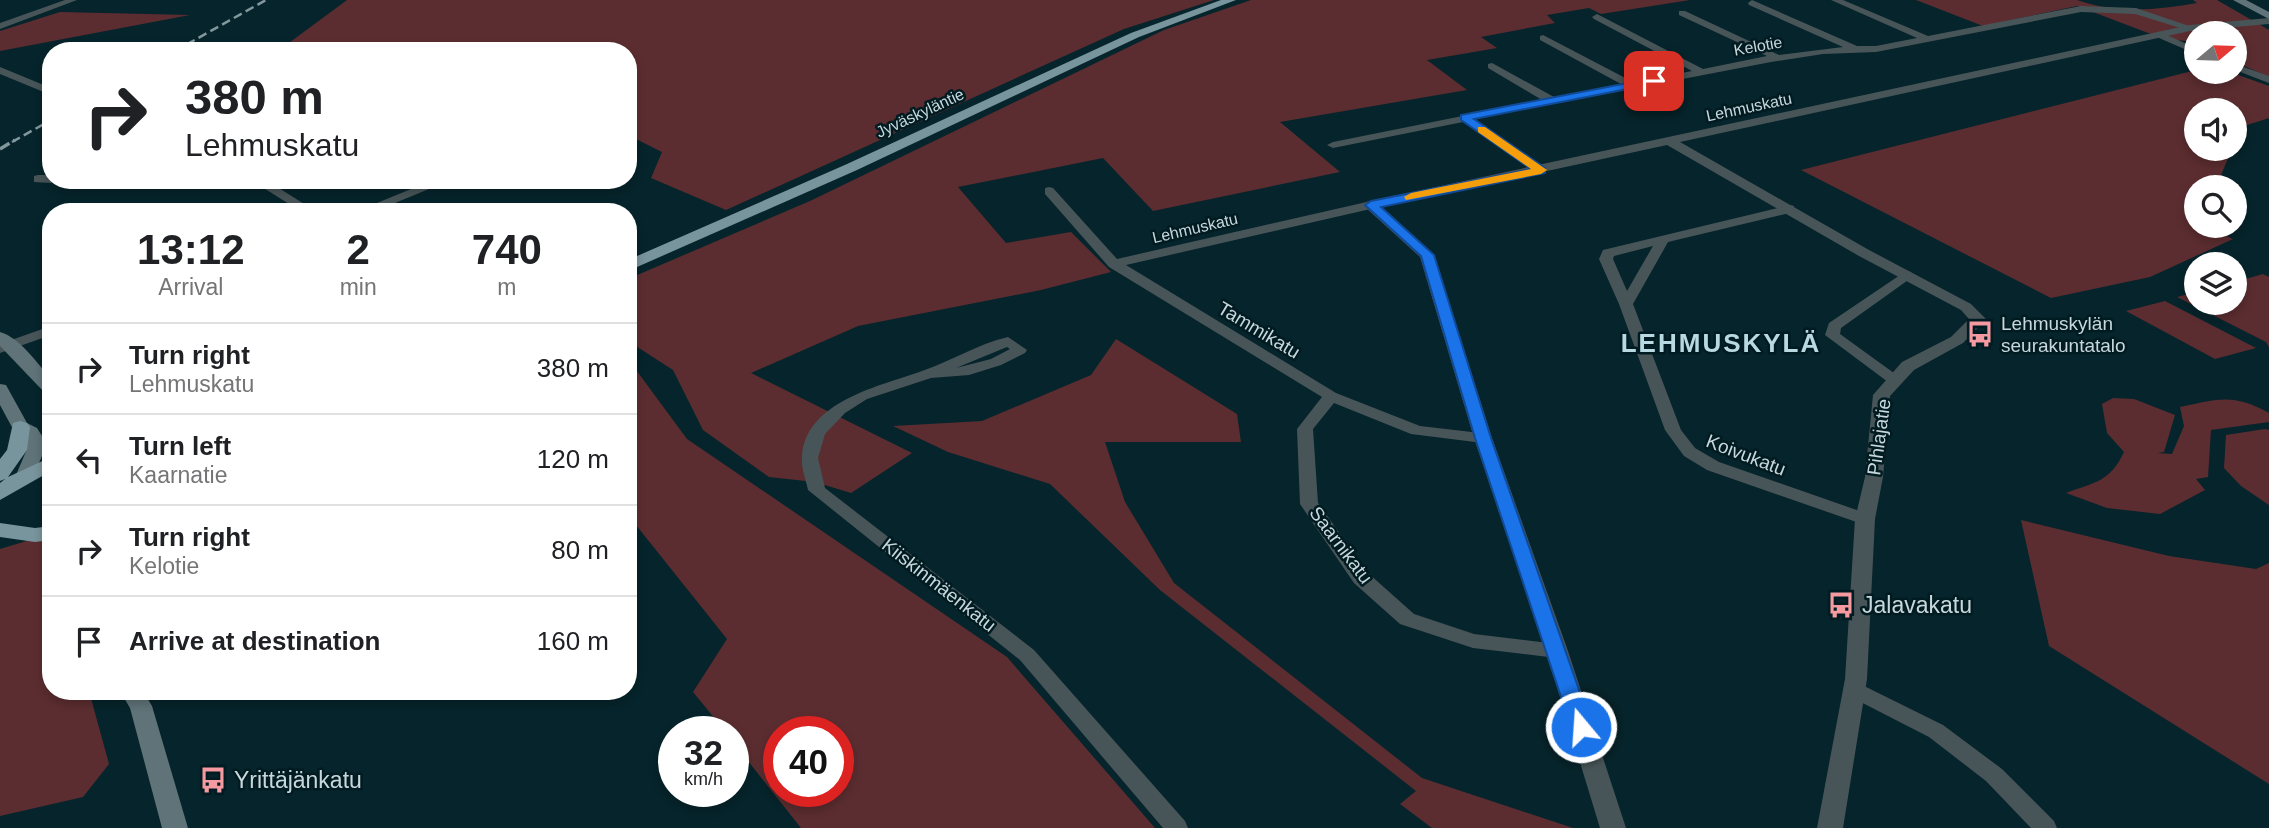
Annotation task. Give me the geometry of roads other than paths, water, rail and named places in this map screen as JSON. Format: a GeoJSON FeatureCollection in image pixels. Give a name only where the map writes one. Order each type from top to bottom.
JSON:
{"type":"FeatureCollection","features":[{"type":"Feature","properties":{"kind":"highway","name":"Jyväskyläntie"},"geometry":{"type":"LineString","coordinates":[[637,262],[840,173],[1135,35],[1231,0]]}},
{"type":"Feature","properties":{"kind":"highway"},"geometry":{"type":"LineString","coordinates":[[0,474],[18,450],[20,427]]}},
{"type":"Feature","properties":{"kind":"highway"},"geometry":{"type":"LineString","coordinates":[[0,493],[25,475],[42,467]]}},
{"type":"Feature","properties":{"kind":"highway"},"geometry":{"type":"LineString","coordinates":[[3,532],[42,535]]}},
{"type":"Feature","properties":{"kind":"main road"},"geometry":{"type":"LineString","coordinates":[[2238,0],[2269,19]]}},
{"type":"Feature","properties":{"kind":"main road"},"geometry":{"type":"LineString","coordinates":[[3,344],[42,381]]}},
{"type":"Feature","properties":{"kind":"main road"},"geometry":{"type":"LineString","coordinates":[[0,389],[20,427],[31,432],[36,449],[25,475]]}},
{"type":"Feature","properties":{"kind":"main road"},"geometry":{"type":"LineString","coordinates":[[140,700],[175,828]]}},
{"type":"Feature","properties":{"kind":"street"},"geometry":{"type":"LineString","coordinates":[[0,26],[73,0]]}},
{"type":"Feature","properties":{"kind":"street"},"geometry":{"type":"LineString","coordinates":[[1835,0],[1927,39]]}},
{"type":"Feature","properties":{"kind":"street"},"geometry":{"type":"LineString","coordinates":[[2129,0],[2137,7],[2136,12]]}},
{"type":"Feature","properties":{"kind":"street"},"geometry":{"type":"LineString","coordinates":[[1752,2],[1853,48]]}},
{"type":"Feature","properties":{"kind":"street","name":"Kelotie"},"geometry":{"type":"LineString","coordinates":[[1333,145],[1778,58],[1853,48],[1876,48],[2081,9],[2136,12],[2184,27]]}},
{"type":"Feature","properties":{"kind":"street"},"geometry":{"type":"LineString","coordinates":[[1682,13],[1778,58]]}},
{"type":"Feature","properties":{"kind":"street"},"geometry":{"type":"LineString","coordinates":[[1597,17],[1701,72]]}},
{"type":"Feature","properties":{"kind":"street","name":"Lehmuskatu"},"geometry":{"type":"LineString","coordinates":[[2247,22],[2269,19]]}},
{"type":"Feature","properties":{"kind":"street","name":"Lehmuskatu"},"geometry":{"type":"LineString","coordinates":[[1114,264],[1371,205],[2184,30]]}},
{"type":"Feature","properties":{"kind":"street"},"geometry":{"type":"LineString","coordinates":[[2162,36],[2184,46]]}},
{"type":"Feature","properties":{"kind":"street"},"geometry":{"type":"LineString","coordinates":[[1543,38],[1630,85]]}},
{"type":"Feature","properties":{"kind":"street"},"geometry":{"type":"LineString","coordinates":[[1492,66],[1552,101]]}},
{"type":"Feature","properties":{"kind":"street"},"geometry":{"type":"LineString","coordinates":[[0,69],[42,88]]}},
{"type":"Feature","properties":{"kind":"street"},"geometry":{"type":"LineString","coordinates":[[2247,71],[2269,79]]}},
{"type":"Feature","properties":{"kind":"street"},"geometry":{"type":"LineString","coordinates":[[1465,118],[1541,170]]}},
{"type":"Feature","properties":{"kind":"street","name":"Pihlajatie"},"geometry":{"type":"LineString","coordinates":[[1671,142],[1966,307],[1978,319],[1957,340],[1908,366],[1893,379],[1882,395],[1874,477],[1865,519],[1854,689],[1830,828]]}},
{"type":"Feature","properties":{"kind":"street"},"geometry":{"type":"LineString","coordinates":[[272,189],[296,203]]}},
{"type":"Feature","properties":{"kind":"street"},"geometry":{"type":"LineString","coordinates":[[384,203],[421,189]]}},
{"type":"Feature","properties":{"kind":"street","name":"Tammikatu"},"geometry":{"type":"LineString","coordinates":[[1049,191],[1114,264],[1331,396],[1418,431],[1483,438]]}},
{"type":"Feature","properties":{"kind":"street"},"geometry":{"type":"LineString","coordinates":[[1371,205],[1427,255],[1483,438],[1557,651],[1613,828]]}},
{"type":"Feature","properties":{"kind":"street","name":"Koivukatu"},"geometry":{"type":"LineString","coordinates":[[1790,209],[1608,253],[1606,259],[1626,304],[1672,430],[1682,447],[1695,458],[1713,466],[1865,519]]}},
{"type":"Feature","properties":{"kind":"street"},"geometry":{"type":"LineString","coordinates":[[1626,304],[1664,238]]}},
{"type":"Feature","properties":{"kind":"street"},"geometry":{"type":"LineString","coordinates":[[1893,379],[1832,335],[1834,326],[1906,275]]}},
{"type":"Feature","properties":{"kind":"street"},"geometry":{"type":"LineString","coordinates":[[3,344],[42,333]]}},
{"type":"Feature","properties":{"kind":"street","name":"Kiiskinmäenkatu"},"geometry":{"type":"LineString","coordinates":[[929,374],[964,372],[996,362],[1020,349],[1009,341],[929,374],[862,396],[839,410],[817,433],[810,458],[817,490],[1027,655],[1177,828]]}},
{"type":"Feature","properties":{"kind":"street","name":"Saarnikatu"},"geometry":{"type":"LineString","coordinates":[[1331,396],[1305,429],[1309,505],[1361,578],[1407,618],[1474,641],[1557,651]]}},
{"type":"Feature","properties":{"kind":"street"},"geometry":{"type":"LineString","coordinates":[[1854,689],[1936,731],[1994,775],[2046,828]]}},
{"type":"Feature","properties":{"kind":"railway"},"geometry":{"type":"LineString","coordinates":[[191,42],[266,0]]}},
{"type":"Feature","properties":{"kind":"railway"},"geometry":{"type":"LineString","coordinates":[[12,142],[42,125]]}},
{"type":"Feature","properties":{"kind":"railway"},"geometry":{"type":"LineString","coordinates":[[0,149],[15,140]]}},
{"type":"Feature","properties":{"kind":"place","name":"Lehmuskylän seurakuntatalo"},"geometry":{"type":"Point","coordinates":[1980,334]}},
{"type":"Feature","properties":{"kind":"place","name":"Jalavakatu"},"geometry":{"type":"Point","coordinates":[1841,605]}},
{"type":"Feature","properties":{"kind":"place","name":"Yrittäjänkatu"},"geometry":{"type":"Point","coordinates":[213,780]}},
{"type":"Feature","properties":{"kind":"district","name":"LEHMUSKYLÄ"},"geometry":{"type":"Point","coordinates":[1721,343]}}]}
